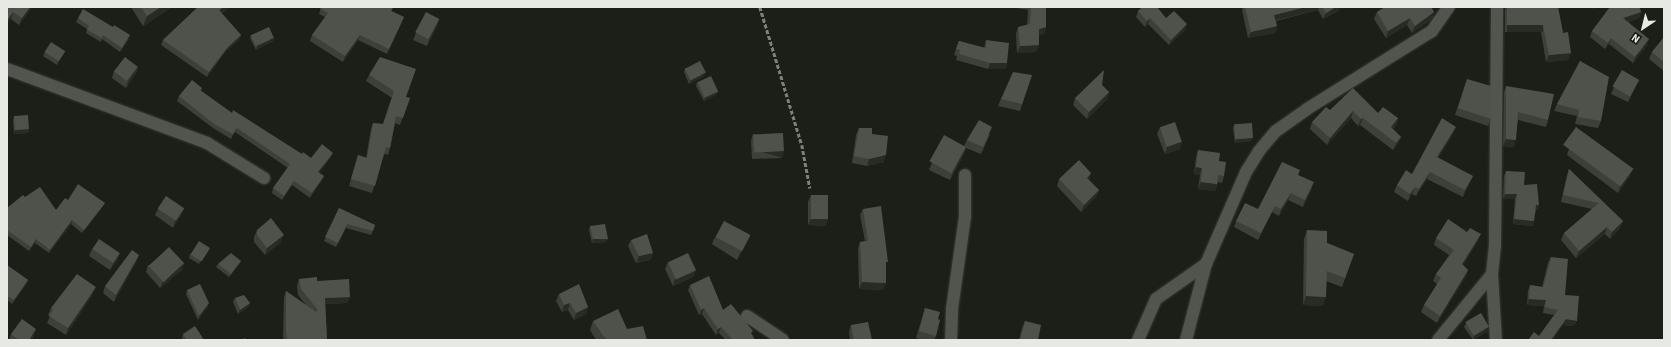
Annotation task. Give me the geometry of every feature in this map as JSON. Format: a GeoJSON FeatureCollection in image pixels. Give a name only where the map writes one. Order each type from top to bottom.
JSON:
{"type":"FeatureCollection","features":[{"type":"Feature","properties":{"kind":"street"},"geometry":{"type":"LineString","coordinates":[[1186,340],[1206,264],[1246,172],[1259,151],[1276,131],[1307,109],[1432,31],[1449,7]]}},
{"type":"Feature","properties":{"kind":"street"},"geometry":{"type":"LineString","coordinates":[[1496,340],[1492,274],[1495,244],[1497,7]]}},
{"type":"Feature","properties":{"kind":"street"},"geometry":{"type":"LineString","coordinates":[[7,69],[207,143],[264,178]]}},
{"type":"Feature","properties":{"kind":"street"},"geometry":{"type":"LineString","coordinates":[[950,340],[952,309],[965,217],[965,175]]}},
{"type":"Feature","properties":{"kind":"street"},"geometry":{"type":"LineString","coordinates":[[1138,340],[1156,299],[1206,264]]}},
{"type":"Feature","properties":{"kind":"street"},"geometry":{"type":"LineString","coordinates":[[1438,340],[1492,274]]}},
{"type":"Feature","properties":{"kind":"street"},"geometry":{"type":"LineString","coordinates":[[746,316],[783,340]]}},
{"type":"Feature","properties":{"kind":"path"},"geometry":{"type":"LineString","coordinates":[[760,7],[802,145],[810,188]]}},
{"type":"Feature","properties":{"kind":"building"},"geometry":{"type":"Polygon","coordinates":[[[7,7],[30,7],[22,18],[13,12],[7,21],[7,7]]]}},
{"type":"Feature","properties":{"kind":"building"},"geometry":{"type":"Polygon","coordinates":[[[141,7],[161,7],[147,16],[141,7]]]}},
{"type":"Feature","properties":{"kind":"building"},"geometry":{"type":"Polygon","coordinates":[[[198,7],[224,7],[219,10],[241,35],[227,48],[209,72],[163,40],[198,7]]]}},
{"type":"Feature","properties":{"kind":"building"},"geometry":{"type":"Polygon","coordinates":[[[393,7],[391,11],[404,17],[389,49],[360,35],[345,56],[312,35],[328,13],[320,8],[393,7]]]}},
{"type":"Feature","properties":{"kind":"building"},"geometry":{"type":"Polygon","coordinates":[[[1031,7],[1046,8],[1046,27],[1039,29],[1039,45],[1020,46],[1018,27],[1030,24],[1031,7]]]}},
{"type":"Feature","properties":{"kind":"building"},"geometry":{"type":"Polygon","coordinates":[[[1142,7],[1157,7],[1166,18],[1174,11],[1187,24],[1171,40],[1150,18],[1147,21],[1138,11],[1142,7]]]}},
{"type":"Feature","properties":{"kind":"building"},"geometry":{"type":"Polygon","coordinates":[[[1245,7],[1306,7],[1274,15],[1277,26],[1251,32],[1245,7]]]}},
{"type":"Feature","properties":{"kind":"building"},"geometry":{"type":"Polygon","coordinates":[[[1322,7],[1336,7],[1326,13],[1322,7]]]}},
{"type":"Feature","properties":{"kind":"building"},"geometry":{"type":"Polygon","coordinates":[[[1385,7],[1431,7],[1434,12],[1415,26],[1410,18],[1388,31],[1377,12],[1385,7]]]}},
{"type":"Feature","properties":{"kind":"building"},"geometry":{"type":"Polygon","coordinates":[[[1507,7],[1558,7],[1563,33],[1568,32],[1571,53],[1549,55],[1543,25],[1507,25],[1507,7]]]}},
{"type":"Feature","properties":{"kind":"building"},"geometry":{"type":"Polygon","coordinates":[[[1610,7],[1639,7],[1641,12],[1623,18],[1649,39],[1635,57],[1611,38],[1608,43],[1592,31],[1610,7]]]}},
{"type":"Feature","properties":{"kind":"building"},"geometry":{"type":"Polygon","coordinates":[[[83,9],[113,27],[114,25],[130,35],[122,48],[103,35],[102,38],[87,30],[89,26],[78,18],[83,9]]]}},
{"type":"Feature","properties":{"kind":"building"},"geometry":{"type":"Polygon","coordinates":[[[426,12],[439,19],[428,39],[415,32],[426,12]]]}},
{"type":"Feature","properties":{"kind":"building"},"geometry":{"type":"Polygon","coordinates":[[[269,27],[274,38],[256,46],[251,35],[269,27]]]}},
{"type":"Feature","properties":{"kind":"building"},"geometry":{"type":"Polygon","coordinates":[[[1664,37],[1664,62],[1652,52],[1664,37]]]}},
{"type":"Feature","properties":{"kind":"building"},"geometry":{"type":"Polygon","coordinates":[[[986,40],[1009,43],[1007,63],[990,63],[959,54],[960,50],[956,49],[959,41],[986,48],[986,40]]]}},
{"type":"Feature","properties":{"kind":"building"},"geometry":{"type":"Polygon","coordinates":[[[51,42],[65,51],[59,61],[44,52],[51,42]]]}},
{"type":"Feature","properties":{"kind":"building"},"geometry":{"type":"Polygon","coordinates":[[[125,57],[138,67],[127,81],[114,71],[125,57]]]}},
{"type":"Feature","properties":{"kind":"building"},"geometry":{"type":"Polygon","coordinates":[[[380,57],[416,69],[406,97],[410,98],[403,118],[396,116],[390,148],[386,147],[375,186],[351,179],[358,155],[367,158],[373,123],[383,124],[394,91],[369,75],[380,57]]]}},
{"type":"Feature","properties":{"kind":"building"},"geometry":{"type":"Polygon","coordinates":[[[700,61],[706,73],[691,80],[685,69],[700,61]]]}},
{"type":"Feature","properties":{"kind":"building"},"geometry":{"type":"Polygon","coordinates":[[[1580,61],[1609,77],[1601,121],[1578,117],[1579,110],[1557,104],[1580,61]]]}},
{"type":"Feature","properties":{"kind":"building"},"geometry":{"type":"Polygon","coordinates":[[[1104,70],[1102,85],[1109,92],[1089,112],[1075,98],[1104,70]]]}},
{"type":"Feature","properties":{"kind":"building"},"geometry":{"type":"Polygon","coordinates":[[[1622,70],[1639,80],[1630,96],[1612,86],[1622,70]]]}},
{"type":"Feature","properties":{"kind":"building"},"geometry":{"type":"Polygon","coordinates":[[[1013,72],[1032,75],[1022,104],[1001,99],[1013,72]]]}},
{"type":"Feature","properties":{"kind":"building"},"geometry":{"type":"Polygon","coordinates":[[[711,76],[718,91],[705,98],[697,82],[711,76]]]}},
{"type":"Feature","properties":{"kind":"building"},"geometry":{"type":"Polygon","coordinates":[[[1467,79],[1491,86],[1491,119],[1458,108],[1467,79]]]}},
{"type":"Feature","properties":{"kind":"building"},"geometry":{"type":"Polygon","coordinates":[[[192,80],[202,88],[200,90],[232,113],[233,110],[302,154],[303,152],[311,158],[322,144],[333,153],[318,172],[324,176],[312,193],[294,181],[284,196],[273,188],[290,164],[237,128],[233,134],[214,124],[179,96],[192,80]]]}},
{"type":"Feature","properties":{"kind":"building"},"geometry":{"type":"Polygon","coordinates":[[[1506,86],[1554,94],[1548,120],[1518,112],[1516,140],[1506,139],[1506,86]]]}},
{"type":"Feature","properties":{"kind":"building"},"geometry":{"type":"Polygon","coordinates":[[[1353,88],[1378,113],[1383,107],[1398,118],[1391,127],[1401,137],[1396,143],[1363,118],[1361,119],[1353,111],[1330,138],[1312,122],[1326,107],[1330,110],[1353,88]]]}},
{"type":"Feature","properties":{"kind":"building"},"geometry":{"type":"Polygon","coordinates":[[[28,115],[29,129],[15,130],[14,116],[28,115]]]}},
{"type":"Feature","properties":{"kind":"building"},"geometry":{"type":"Polygon","coordinates":[[[1442,118],[1456,127],[1437,157],[1473,176],[1465,190],[1430,172],[1419,189],[1415,187],[1410,194],[1397,185],[1406,170],[1412,174],[1442,118]]]}},
{"type":"Feature","properties":{"kind":"building"},"geometry":{"type":"Polygon","coordinates":[[[979,120],[992,127],[983,147],[967,140],[979,120]]]}},
{"type":"Feature","properties":{"kind":"building"},"geometry":{"type":"Polygon","coordinates":[[[1175,122],[1182,142],[1167,147],[1160,127],[1175,122]]]}},
{"type":"Feature","properties":{"kind":"building"},"geometry":{"type":"Polygon","coordinates":[[[1252,123],[1253,138],[1235,139],[1234,124],[1252,123]]]}},
{"type":"Feature","properties":{"kind":"building"},"geometry":{"type":"Polygon","coordinates":[[[1576,127],[1633,169],[1621,187],[1563,145],[1576,127]]]}},
{"type":"Feature","properties":{"kind":"building"},"geometry":{"type":"Polygon","coordinates":[[[859,128],[872,128],[872,134],[888,136],[886,155],[869,159],[854,156],[859,128]]]}},
{"type":"Feature","properties":{"kind":"building"},"geometry":{"type":"Polygon","coordinates":[[[783,133],[784,151],[754,153],[753,135],[783,133]]]}},
{"type":"Feature","properties":{"kind":"building"},"geometry":{"type":"Polygon","coordinates":[[[944,135],[966,147],[951,173],[929,161],[944,135]]]}},
{"type":"Feature","properties":{"kind":"building"},"geometry":{"type":"Polygon","coordinates":[[[1198,150],[1220,153],[1219,161],[1226,162],[1224,176],[1218,175],[1217,184],[1201,182],[1202,168],[1196,167],[1198,150]]]}},
{"type":"Feature","properties":{"kind":"building"},"geometry":{"type":"Polygon","coordinates":[[[1079,160],[1091,173],[1087,178],[1099,190],[1084,205],[1059,179],[1079,160]]]}},
{"type":"Feature","properties":{"kind":"building"},"geometry":{"type":"Polygon","coordinates":[[[1282,162],[1300,170],[1298,175],[1314,182],[1305,200],[1291,193],[1281,209],[1275,206],[1261,233],[1236,221],[1245,203],[1258,209],[1282,162]]]}},
{"type":"Feature","properties":{"kind":"building"},"geometry":{"type":"Polygon","coordinates":[[[1569,169],[1623,221],[1612,232],[1607,227],[1579,251],[1564,233],[1599,203],[1563,195],[1569,169]]]}},
{"type":"Feature","properties":{"kind":"building"},"geometry":{"type":"Polygon","coordinates":[[[1506,171],[1525,172],[1524,185],[1537,184],[1539,205],[1536,205],[1534,221],[1514,219],[1517,194],[1505,194],[1506,171]]]}},
{"type":"Feature","properties":{"kind":"building"},"geometry":{"type":"Polygon","coordinates":[[[78,184],[105,203],[84,230],[72,220],[50,250],[36,239],[31,247],[7,230],[7,208],[23,195],[25,197],[40,187],[56,210],[65,198],[68,200],[78,184]]]}},
{"type":"Feature","properties":{"kind":"building"},"geometry":{"type":"Polygon","coordinates":[[[811,195],[828,195],[828,219],[811,219],[811,195]]]}},
{"type":"Feature","properties":{"kind":"building"},"geometry":{"type":"Polygon","coordinates":[[[166,196],[184,208],[176,221],[158,208],[166,196]]]}},
{"type":"Feature","properties":{"kind":"building"},"geometry":{"type":"Polygon","coordinates":[[[881,206],[888,262],[886,262],[886,283],[862,282],[860,242],[868,241],[863,209],[881,206]]]}},
{"type":"Feature","properties":{"kind":"building"},"geometry":{"type":"Polygon","coordinates":[[[339,208],[375,225],[373,231],[347,224],[338,243],[325,237],[339,208]]]}},
{"type":"Feature","properties":{"kind":"building"},"geometry":{"type":"Polygon","coordinates":[[[271,218],[284,235],[267,248],[257,235],[257,230],[271,218]]]}},
{"type":"Feature","properties":{"kind":"building"},"geometry":{"type":"Polygon","coordinates":[[[1448,219],[1467,232],[1470,228],[1481,234],[1462,264],[1468,270],[1440,316],[1424,305],[1441,278],[1436,274],[1454,250],[1436,238],[1448,219]]]}},
{"type":"Feature","properties":{"kind":"building"},"geometry":{"type":"Polygon","coordinates":[[[724,221],[750,235],[742,251],[716,237],[724,221]]]}},
{"type":"Feature","properties":{"kind":"building"},"geometry":{"type":"Polygon","coordinates":[[[605,224],[608,239],[593,239],[590,226],[605,224]]]}},
{"type":"Feature","properties":{"kind":"building"},"geometry":{"type":"Polygon","coordinates":[[[1307,230],[1327,231],[1327,243],[1354,254],[1345,278],[1327,271],[1326,297],[1306,296],[1307,230]]]}},
{"type":"Feature","properties":{"kind":"building"},"geometry":{"type":"Polygon","coordinates":[[[647,234],[653,253],[639,256],[631,240],[647,234]]]}},
{"type":"Feature","properties":{"kind":"building"},"geometry":{"type":"Polygon","coordinates":[[[99,239],[120,253],[113,263],[92,249],[99,239]]]}},
{"type":"Feature","properties":{"kind":"building"},"geometry":{"type":"Polygon","coordinates":[[[199,241],[210,248],[202,261],[191,255],[199,241]]]}},
{"type":"Feature","properties":{"kind":"building"},"geometry":{"type":"Polygon","coordinates":[[[169,247],[184,263],[164,282],[149,266],[169,247]]]}},
{"type":"Feature","properties":{"kind":"building"},"geometry":{"type":"Polygon","coordinates":[[[132,250],[139,255],[116,295],[105,286],[132,250]]]}},
{"type":"Feature","properties":{"kind":"building"},"geometry":{"type":"Polygon","coordinates":[[[231,253],[241,261],[231,274],[218,264],[231,253]]]}},
{"type":"Feature","properties":{"kind":"building"},"geometry":{"type":"Polygon","coordinates":[[[688,253],[696,270],[676,280],[668,262],[688,253]]]}},
{"type":"Feature","properties":{"kind":"building"},"geometry":{"type":"Polygon","coordinates":[[[1551,257],[1568,259],[1565,295],[1579,296],[1577,321],[1566,319],[1551,340],[1528,340],[1534,332],[1539,336],[1558,310],[1545,307],[1546,300],[1529,299],[1530,285],[1543,287],[1551,257]]]}},
{"type":"Feature","properties":{"kind":"building"},"geometry":{"type":"Polygon","coordinates":[[[7,265],[28,280],[14,300],[7,296],[7,265]]]}},
{"type":"Feature","properties":{"kind":"building"},"geometry":{"type":"Polygon","coordinates":[[[77,274],[96,287],[68,328],[49,316],[53,310],[51,308],[77,274]]]}},
{"type":"Feature","properties":{"kind":"building"},"geometry":{"type":"Polygon","coordinates":[[[709,276],[723,310],[731,304],[753,331],[751,333],[755,340],[733,340],[721,327],[718,329],[704,308],[701,310],[690,285],[709,276]]]}},
{"type":"Feature","properties":{"kind":"building"},"geometry":{"type":"Polygon","coordinates":[[[317,277],[317,281],[349,279],[350,297],[325,298],[327,340],[287,340],[286,291],[316,312],[318,310],[301,289],[299,279],[317,277]]]}},
{"type":"Feature","properties":{"kind":"building"},"geometry":{"type":"Polygon","coordinates":[[[200,284],[209,303],[199,316],[187,290],[200,284]]]}},
{"type":"Feature","properties":{"kind":"building"},"geometry":{"type":"Polygon","coordinates":[[[579,284],[588,307],[576,313],[570,303],[564,305],[559,294],[579,284]]]}},
{"type":"Feature","properties":{"kind":"building"},"geometry":{"type":"Polygon","coordinates":[[[244,295],[250,303],[240,310],[235,298],[244,295]]]}},
{"type":"Feature","properties":{"kind":"building"},"geometry":{"type":"Polygon","coordinates":[[[925,308],[940,312],[938,319],[940,320],[936,336],[919,331],[925,308]]]}},
{"type":"Feature","properties":{"kind":"building"},"geometry":{"type":"Polygon","coordinates":[[[618,309],[627,329],[643,326],[647,340],[608,340],[604,337],[593,321],[618,309]]]}},
{"type":"Feature","properties":{"kind":"building"},"geometry":{"type":"Polygon","coordinates":[[[1481,313],[1489,327],[1473,336],[1465,322],[1481,313]]]}},
{"type":"Feature","properties":{"kind":"building"},"geometry":{"type":"Polygon","coordinates":[[[22,319],[36,329],[29,340],[19,340],[11,334],[22,319]]]}},
{"type":"Feature","properties":{"kind":"building"},"geometry":{"type":"Polygon","coordinates":[[[1025,321],[1041,325],[1038,340],[1020,340],[1025,321]]]}},
{"type":"Feature","properties":{"kind":"building"},"geometry":{"type":"Polygon","coordinates":[[[868,322],[872,340],[854,340],[851,325],[868,322]]]}},
{"type":"Feature","properties":{"kind":"building"},"geometry":{"type":"Polygon","coordinates":[[[195,326],[204,340],[187,340],[183,334],[195,326]]]}}]}
